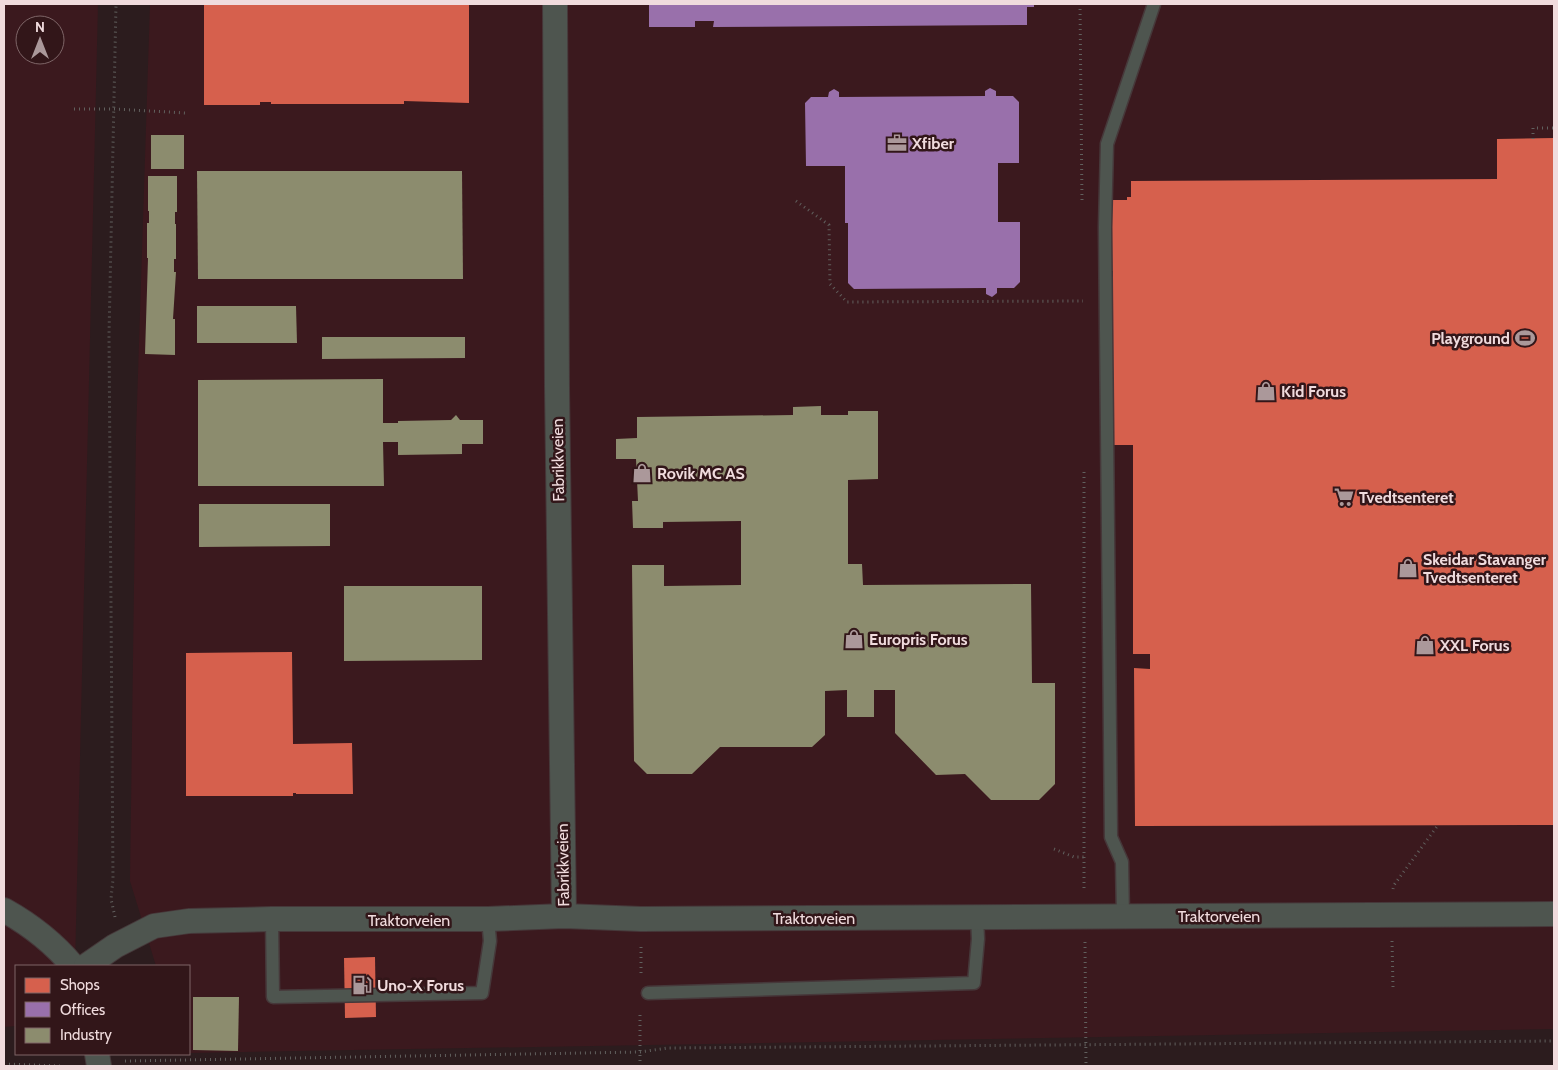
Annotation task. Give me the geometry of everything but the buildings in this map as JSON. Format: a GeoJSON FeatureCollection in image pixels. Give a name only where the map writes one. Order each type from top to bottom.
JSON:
{"type":"FeatureCollection","features":[{"type":"Feature","properties":{"kind":"street","name":"Fabrikkveien"},"geometry":{"type":"LineString","coordinates":[[555,4],[557,377],[564,916]]}},
{"type":"Feature","properties":{"kind":"street"},"geometry":{"type":"LineString","coordinates":[[4,910],[23,920],[42,934],[60,950],[72,965]]}},
{"type":"Feature","properties":{"kind":"street","name":"Traktorveien"},"geometry":{"type":"LineString","coordinates":[[88,965],[128,938],[154,926],[189,921],[488,919],[564,916],[641,919],[1554,914]]}},
{"type":"Feature","properties":{"kind":"lane"},"geometry":{"type":"LineString","coordinates":[[1123,916],[1122,862],[1111,837],[1105,227],[1107,144],[1154,4]]}},
{"type":"Feature","properties":{"kind":"lane"},"geometry":{"type":"LineString","coordinates":[[648,993],[974,984],[978,939],[977,916]]}},
{"type":"Feature","properties":{"kind":"lane"},"geometry":{"type":"LineString","coordinates":[[272,919],[273,996],[482,993],[490,941],[488,919]]}},
{"type":"Feature","properties":{"kind":"path"},"geometry":{"type":"LineString","coordinates":[[115,917],[111,900],[113,878],[109,316],[116,4]]}},
{"type":"Feature","properties":{"kind":"path"},"geometry":{"type":"LineString","coordinates":[[1080,4],[1082,203]]}},
{"type":"Feature","properties":{"kind":"path"},"geometry":{"type":"LineString","coordinates":[[74,109],[186,113]]}},
{"type":"Feature","properties":{"kind":"path"},"geometry":{"type":"LineString","coordinates":[[1533,138],[1533,128],[1554,128]]}},
{"type":"Feature","properties":{"kind":"path"},"geometry":{"type":"LineString","coordinates":[[796,201],[829,225],[830,284],[847,302],[1084,301],[1084,310]]}},
{"type":"Feature","properties":{"kind":"path"},"geometry":{"type":"LineString","coordinates":[[1084,469],[1084,894]]}},
{"type":"Feature","properties":{"kind":"path"},"geometry":{"type":"LineString","coordinates":[[1393,895],[1394,885],[1438,825]]}},
{"type":"Feature","properties":{"kind":"path"},"geometry":{"type":"LineString","coordinates":[[1054,849],[1074,857],[1085,857]]}},
{"type":"Feature","properties":{"kind":"path"},"geometry":{"type":"LineString","coordinates":[[1392,935],[1393,987]]}},
{"type":"Feature","properties":{"kind":"path"},"geometry":{"type":"LineString","coordinates":[[1085,937],[1086,1066]]}},
{"type":"Feature","properties":{"kind":"path"},"geometry":{"type":"LineString","coordinates":[[123,1061],[640,1052],[668,1048],[1554,1041]]}},
{"type":"Feature","properties":{"kind":"path"},"geometry":{"type":"LineString","coordinates":[[640,1052],[640,1066]]}},
{"type":"Feature","properties":{"kind":"path"},"geometry":{"type":"LineString","coordinates":[[151,1055],[151,1060]]}},
{"type":"Feature","properties":{"kind":"path"},"geometry":{"type":"LineString","coordinates":[[4,1064],[62,1066]]}},
{"type":"Feature","properties":{"kind":"shaded area"},"geometry":{"type":"Polygon","coordinates":[[[4,4],[98,4],[75,965],[15,965],[15,1026],[4,1027],[4,4]]]}},
{"type":"Feature","properties":{"kind":"shaded area"},"geometry":{"type":"Polygon","coordinates":[[[150,4],[1554,4],[1554,1029],[190,1053],[190,965],[156,965],[130,881],[136,436],[150,4]]]}},
{"type":"Feature","properties":{"kind":"place","name":"Xfiber"},"geometry":{"type":"Point","coordinates":[897,143]}},
{"type":"Feature","properties":{"kind":"place","name":"Playground"},"geometry":{"type":"Point","coordinates":[1525,338]}},
{"type":"Feature","properties":{"kind":"place","name":"Kid Forus"},"geometry":{"type":"Point","coordinates":[1266,391]}},
{"type":"Feature","properties":{"kind":"place","name":"Rovik MC AS"},"geometry":{"type":"Point","coordinates":[642,473]}},
{"type":"Feature","properties":{"kind":"place","name":"Tvedtsenteret"},"geometry":{"type":"Point","coordinates":[1344,497]}},
{"type":"Feature","properties":{"kind":"place","name":"Skeidar Stavanger Tvedtsenteret"},"geometry":{"type":"Point","coordinates":[1408,568]}},
{"type":"Feature","properties":{"kind":"place","name":"Europris Forus"},"geometry":{"type":"Point","coordinates":[854,639]}},
{"type":"Feature","properties":{"kind":"place","name":"XXL Forus"},"geometry":{"type":"Point","coordinates":[1425,645]}},
{"type":"Feature","properties":{"kind":"place","name":"Uno-X Forus"},"geometry":{"type":"Point","coordinates":[362,985]}}]}
